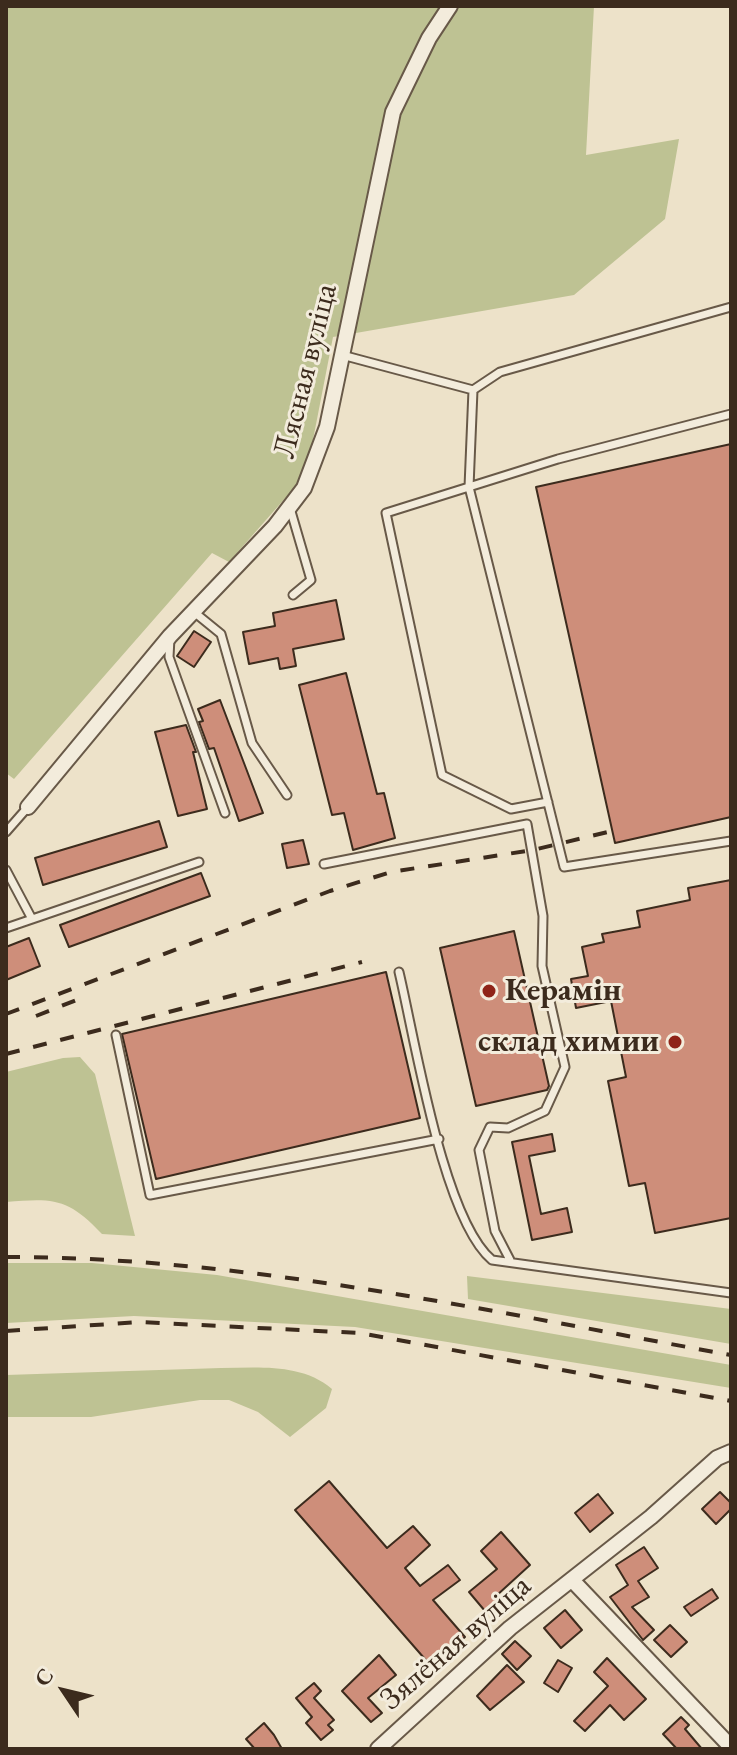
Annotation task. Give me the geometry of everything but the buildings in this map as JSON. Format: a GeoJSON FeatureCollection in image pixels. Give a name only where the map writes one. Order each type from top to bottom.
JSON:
{"type":"FeatureCollection","features":[{"type":"Feature","properties":{"kind":"street","name":"Лясная вуліца"},"geometry":{"type":"LineString","coordinates":[[28,807],[170,636],[290,508],[304,488],[327,427],[393,112],[429,38],[450,6]]}},
{"type":"Feature","properties":{"kind":"street","name":"Зялёная вуліца"},"geometry":{"type":"LineString","coordinates":[[378,1749],[510,1628],[573,1581],[717,1458],[731,1452]]}},
{"type":"Feature","properties":{"kind":"street"},"geometry":{"type":"LineString","coordinates":[[573,1581],[731,1747]]}},
{"type":"Feature","properties":{"kind":"lane"},"geometry":{"type":"LineString","coordinates":[[342,355],[473,390],[500,372],[731,307]]}},
{"type":"Feature","properties":{"kind":"lane"},"geometry":{"type":"LineString","coordinates":[[473,390],[469,487],[564,867],[731,841]]}},
{"type":"Feature","properties":{"kind":"lane"},"geometry":{"type":"LineString","coordinates":[[548,802],[511,809],[442,775],[386,513],[731,414]]}},
{"type":"Feature","properties":{"kind":"lane"},"geometry":{"type":"LineString","coordinates":[[290,508],[311,580],[293,595]]}},
{"type":"Feature","properties":{"kind":"lane"},"geometry":{"type":"LineString","coordinates":[[193,610],[221,634],[252,743],[287,795]]}},
{"type":"Feature","properties":{"kind":"lane"},"geometry":{"type":"LineString","coordinates":[[170,636],[169,657],[225,813]]}},
{"type":"Feature","properties":{"kind":"lane"},"geometry":{"type":"LineString","coordinates":[[6,832],[28,807]]}},
{"type":"Feature","properties":{"kind":"lane"},"geometry":{"type":"LineString","coordinates":[[324,864],[527,824],[543,916],[542,966],[565,1067],[545,1111],[508,1128],[490,1127],[479,1150],[495,1231],[510,1260]]}},
{"type":"Feature","properties":{"kind":"lane"},"geometry":{"type":"LineString","coordinates":[[6,928],[199,862]]}},
{"type":"Feature","properties":{"kind":"lane"},"geometry":{"type":"LineString","coordinates":[[6,870],[32,919]]}},
{"type":"Feature","properties":{"kind":"lane"},"geometry":{"type":"LineString","coordinates":[[399,972],[446,1178],[477,1247],[492,1260],[510,1260],[731,1293]]}},
{"type":"Feature","properties":{"kind":"lane"},"geometry":{"type":"LineString","coordinates":[[116,1035],[150,1195],[439,1139]]}},
{"type":"Feature","properties":{"kind":"green space"},"geometry":{"type":"Polygon","coordinates":[[[6,6],[594,6],[586,155],[679,139],[665,219],[574,295],[333,337],[311,450],[295,487],[229,562],[212,553],[14,779],[6,773],[6,6]]]}},
{"type":"Feature","properties":{"kind":"green space"},"geometry":{"type":"Polygon","coordinates":[[[80,1057],[95,1074],[135,1236],[102,1234],[79,1213],[59,1203],[36,1200],[6,1202],[6,1072],[80,1057]]]}},
{"type":"Feature","properties":{"kind":"green space"},"geometry":{"type":"Polygon","coordinates":[[[6,1263],[92,1263],[217,1275],[731,1365],[731,1388],[355,1327],[134,1316],[6,1323],[6,1263]]]}},
{"type":"Feature","properties":{"kind":"green space"},"geometry":{"type":"Polygon","coordinates":[[[467,1276],[731,1309],[731,1344],[468,1299],[467,1276]]]}},
{"type":"Feature","properties":{"kind":"green space"},"geometry":{"type":"Polygon","coordinates":[[[221,1368],[293,1371],[332,1389],[326,1408],[290,1437],[258,1412],[229,1400],[200,1400],[91,1417],[6,1417],[6,1375],[221,1368]]]}},
{"type":"Feature","properties":{"kind":"railway"},"geometry":{"type":"LineString","coordinates":[[6,1014],[330,891],[391,872],[533,850],[612,831]]}},
{"type":"Feature","properties":{"kind":"railway"},"geometry":{"type":"LineString","coordinates":[[6,1054],[362,962]]}},
{"type":"Feature","properties":{"kind":"railway"},"geometry":{"type":"LineString","coordinates":[[36,1016],[84,997]]}},
{"type":"Feature","properties":{"kind":"railway"},"geometry":{"type":"LineString","coordinates":[[6,1257],[97,1259],[279,1277],[460,1305],[731,1355]]}},
{"type":"Feature","properties":{"kind":"railway"},"geometry":{"type":"LineString","coordinates":[[6,1331],[139,1322],[360,1333],[731,1401]]}},
{"type":"Feature","properties":{"kind":"place","name":"Керамін"},"geometry":{"type":"Point","coordinates":[489,991]}},
{"type":"Feature","properties":{"kind":"place","name":"склад химии"},"geometry":{"type":"Point","coordinates":[675,1042]}}]}
